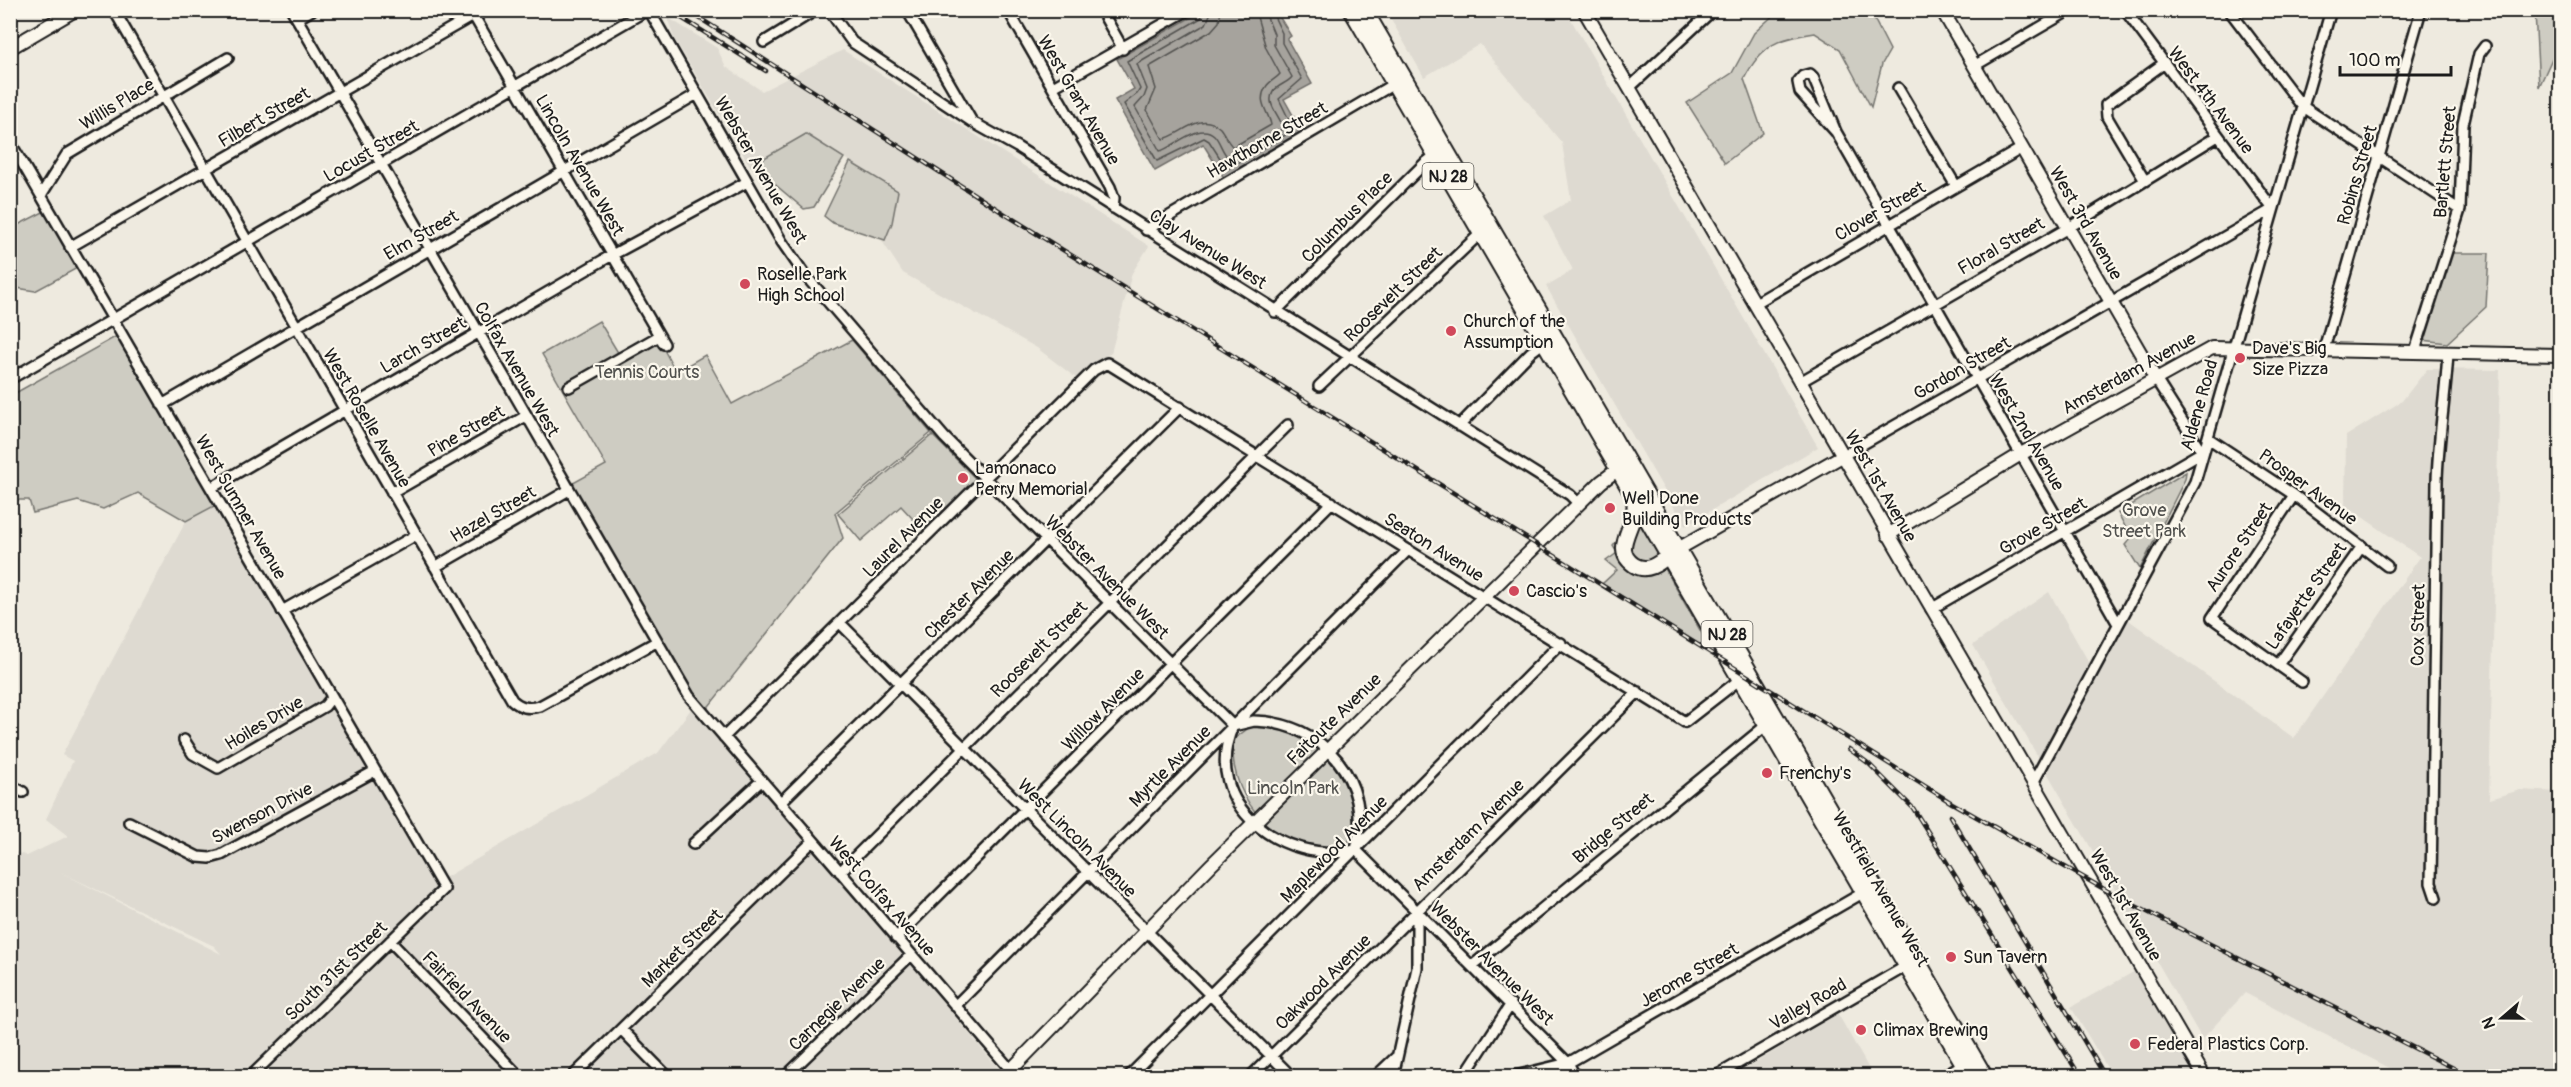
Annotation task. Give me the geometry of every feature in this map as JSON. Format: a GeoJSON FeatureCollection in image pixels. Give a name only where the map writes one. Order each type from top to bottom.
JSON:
{"type":"FeatureCollection","features":[{"type":"Feature","properties":{"kind":"main road","name":"Westfield Avenue West"},"geometry":{"type":"LineString","coordinates":[[1357,11],[1549,339],[1633,472],[1739,680],[1770,722]]}},
{"type":"Feature","properties":{"kind":"main road","name":"Westfield Avenue West"},"geometry":{"type":"LineString","coordinates":[[1549,339],[1617,470],[1673,553],[1953,1034],[1969,1066]]}},
{"type":"Feature","properties":{"kind":"main road"},"geometry":{"type":"LineString","coordinates":[[1633,496],[1635,514],[1623,545],[1628,559],[1638,568],[1646,568],[1673,553]]}},
{"type":"Feature","properties":{"kind":"main road","name":"NJ 28"},"geometry":{"type":"LineString","coordinates":[[1969,1066],[1985,1077]]}},
{"type":"Feature","properties":{"kind":"street"},"geometry":{"type":"LineString","coordinates":[[10,48],[75,10]]}},
{"type":"Feature","properties":{"kind":"street","name":"West Roselle Avenue"},"geometry":{"type":"LineString","coordinates":[[114,10],[512,700],[519,706],[530,708],[540,706],[656,642]]}},
{"type":"Feature","properties":{"kind":"street"},"geometry":{"type":"LineString","coordinates":[[294,15],[312,10]]}},
{"type":"Feature","properties":{"kind":"street","name":"Locust Street"},"geometry":{"type":"LineString","coordinates":[[10,379],[648,10]]}},
{"type":"Feature","properties":{"kind":"street","name":"Webster Avenue West"},"geometry":{"type":"LineString","coordinates":[[648,10],[783,244],[805,274],[944,437],[1233,726]]}},
{"type":"Feature","properties":{"kind":"street"},"geometry":{"type":"LineString","coordinates":[[764,42],[816,10]]}},
{"type":"Feature","properties":{"kind":"street","name":"Clay Avenue West"},"geometry":{"type":"LineString","coordinates":[[829,10],[852,42],[974,123],[1570,495],[1579,504]]}},
{"type":"Feature","properties":{"kind":"street"},"geometry":{"type":"LineString","coordinates":[[907,10],[974,123]]}},
{"type":"Feature","properties":{"kind":"street","name":"West Grant Avenue"},"geometry":{"type":"LineString","coordinates":[[1008,10],[1110,187],[1114,198],[1113,208]]}},
{"type":"Feature","properties":{"kind":"street"},"geometry":{"type":"LineString","coordinates":[[1101,10],[1123,49]]}},
{"type":"Feature","properties":{"kind":"street"},"geometry":{"type":"LineString","coordinates":[[1053,87],[1188,10]]}},
{"type":"Feature","properties":{"kind":"street","name":"West 1st Avenue"},"geometry":{"type":"LineString","coordinates":[[1584,10],[2204,1077]]}},
{"type":"Feature","properties":{"kind":"street"},"geometry":{"type":"LineString","coordinates":[[1629,88],[1713,10]]}},
{"type":"Feature","properties":{"kind":"street","name":"West 3rd Avenue"},"geometry":{"type":"LineString","coordinates":[[1942,10],[2155,378],[2202,452]]}},
{"type":"Feature","properties":{"kind":"street"},"geometry":{"type":"LineString","coordinates":[[1974,66],[2070,10]]}},
{"type":"Feature","properties":{"kind":"street","name":"West 4th Avenue"},"geometry":{"type":"LineString","coordinates":[[2125,10],[2273,209]]}},
{"type":"Feature","properties":{"kind":"street"},"geometry":{"type":"LineString","coordinates":[[2229,10],[2303,107],[2460,210]]}},
{"type":"Feature","properties":{"kind":"street"},"geometry":{"type":"LineString","coordinates":[[2237,21],[2240,10]]}},
{"type":"Feature","properties":{"kind":"street","name":"Aldene Road"},"geometry":{"type":"LineString","coordinates":[[2034,781],[2196,482],[2202,452],[2208,438],[2331,10]]}},
{"type":"Feature","properties":{"kind":"street","name":"Robins Street"},"geometry":{"type":"LineString","coordinates":[[2324,349],[2421,10]]}},
{"type":"Feature","properties":{"kind":"street","name":"Lincoln Avenue West"},"geometry":{"type":"LineString","coordinates":[[473,13],[661,340],[569,387]]}},
{"type":"Feature","properties":{"kind":"street","name":"Filbert Street"},"geometry":{"type":"LineString","coordinates":[[70,247],[339,93],[473,13]]}},
{"type":"Feature","properties":{"kind":"street","name":"Colfax Avenue West"},"geometry":{"type":"LineString","coordinates":[[294,15],[656,642],[693,701],[723,737]]}},
{"type":"Feature","properties":{"kind":"street","name":"Bartlett Street"},"geometry":{"type":"LineString","coordinates":[[2415,351],[2460,210],[2464,116],[2479,54],[2485,46]]}},
{"type":"Feature","properties":{"kind":"street","name":"Willis Place"},"geometry":{"type":"LineString","coordinates":[[41,195],[67,154],[228,58]]}},
{"type":"Feature","properties":{"kind":"street"},"geometry":{"type":"LineString","coordinates":[[2145,181],[2104,111],[2106,105],[2163,64]]}},
{"type":"Feature","properties":{"kind":"street","name":"West 2nd Avenue"},"geometry":{"type":"LineString","coordinates":[[1836,132],[1800,92],[1798,82],[1803,76],[1810,74],[1813,77],[1836,132],[2118,624]]}},
{"type":"Feature","properties":{"kind":"street","name":"Hawthorne Street"},"geometry":{"type":"LineString","coordinates":[[1146,230],[1399,81]]}},
{"type":"Feature","properties":{"kind":"street"},"geometry":{"type":"LineString","coordinates":[[1898,88],[1956,186]]}},
{"type":"Feature","properties":{"kind":"street","name":"Elm Street"},"geometry":{"type":"LineString","coordinates":[[162,405],[697,94]]}},
{"type":"Feature","properties":{"kind":"street","name":"Floral Street"},"geometry":{"type":"LineString","coordinates":[[1800,382],[2068,228],[2218,136]]}},
{"type":"Feature","properties":{"kind":"street","name":"West Sumner Avenue"},"geometry":{"type":"LineString","coordinates":[[10,142],[444,889]]}},
{"type":"Feature","properties":{"kind":"street","name":"Clover Street"},"geometry":{"type":"LineString","coordinates":[[1754,304],[2022,148]]}},
{"type":"Feature","properties":{"kind":"street","name":"Columbus Place"},"geometry":{"type":"LineString","coordinates":[[1275,312],[1440,152]]}},
{"type":"Feature","properties":{"kind":"street","name":"Larch Street"},"geometry":{"type":"LineString","coordinates":[[211,489],[477,332],[747,182]]}},
{"type":"Feature","properties":{"kind":"street","name":"Gordon Street"},"geometry":{"type":"LineString","coordinates":[[1673,553],[1746,509],[2273,209]]}},
{"type":"Feature","properties":{"kind":"street","name":"Roosevelt Street"},"geometry":{"type":"LineString","coordinates":[[1319,386],[1485,229]]}},
{"type":"Feature","properties":{"kind":"street"},"geometry":{"type":"LineString","coordinates":[[1459,426],[1549,339]]}},
{"type":"Feature","properties":{"kind":"street","name":"Amsterdam Avenue"},"geometry":{"type":"LineString","coordinates":[[1888,535],[2020,454],[2212,348],[2560,355]]}},
{"type":"Feature","properties":{"kind":"street","name":"Cox Street"},"geometry":{"type":"LineString","coordinates":[[2436,898],[2431,883],[2437,481],[2438,445],[2445,411],[2448,352]]}},
{"type":"Feature","properties":{"kind":"street","name":"Laurel Avenue"},"geometry":{"type":"LineString","coordinates":[[723,737],[1094,370],[1107,363]]}},
{"type":"Feature","properties":{"kind":"street","name":"Seaton Avenue"},"geometry":{"type":"LineString","coordinates":[[1107,363],[1180,406],[1685,722],[1739,680]]}},
{"type":"Feature","properties":{"kind":"street","name":"Chester Avenue"},"geometry":{"type":"LineString","coordinates":[[780,803],[1180,406]]}},
{"type":"Feature","properties":{"kind":"street","name":"Pine Street"},"geometry":{"type":"LineString","coordinates":[[392,493],[526,416]]}},
{"type":"Feature","properties":{"kind":"street","name":"Roosevelt Street"},"geometry":{"type":"LineString","coordinates":[[840,872],[1288,425]]}},
{"type":"Feature","properties":{"kind":"street","name":"Prosper Avenue"},"geometry":{"type":"LineString","coordinates":[[2208,438],[2294,495],[2387,566]]}},
{"type":"Feature","properties":{"kind":"street","name":"Grove Street"},"geometry":{"type":"LineString","coordinates":[[1931,609],[2202,452]]}},
{"type":"Feature","properties":{"kind":"street"},"geometry":{"type":"LineString","coordinates":[[1617,470],[1633,472]]}},
{"type":"Feature","properties":{"kind":"street","name":"Faitoute Avenue"},"geometry":{"type":"LineString","coordinates":[[1011,1075],[1147,931],[1254,823],[1579,504],[1617,470]]}},
{"type":"Feature","properties":{"kind":"street","name":"Hazel Street"},"geometry":{"type":"LineString","coordinates":[[435,567],[569,490]]}},
{"type":"Feature","properties":{"kind":"street","name":"Aurore Street"},"geometry":{"type":"LineString","coordinates":[[2278,664],[2212,618],[2294,495]]}},
{"type":"Feature","properties":{"kind":"street","name":"Willow Avenue"},"geometry":{"type":"LineString","coordinates":[[896,938],[1332,502]]}},
{"type":"Feature","properties":{"kind":"street"},"geometry":{"type":"LineString","coordinates":[[282,611],[416,535]]}},
{"type":"Feature","properties":{"kind":"street","name":"Lafayette Street"},"geometry":{"type":"LineString","coordinates":[[2278,664],[2362,546]]}},
{"type":"Feature","properties":{"kind":"street","name":"Myrtle Avenue"},"geometry":{"type":"LineString","coordinates":[[955,1006],[1408,550]]}},
{"type":"Feature","properties":{"kind":"street"},"geometry":{"type":"LineString","coordinates":[[10,559],[10,579]]}},
{"type":"Feature","properties":{"kind":"street","name":"West Lincoln Avenue"},"geometry":{"type":"LineString","coordinates":[[840,623],[1291,1077]]}},
{"type":"Feature","properties":{"kind":"street","name":"Maplewood Avenue"},"geometry":{"type":"LineString","coordinates":[[1129,1077],[1561,643]]}},
{"type":"Feature","properties":{"kind":"street"},"geometry":{"type":"LineString","coordinates":[[2278,664],[2302,682]]}},
{"type":"Feature","properties":{"kind":"street","name":"Amsterdam Avenue"},"geometry":{"type":"LineString","coordinates":[[1393,1077],[1417,968],[1417,911],[1638,692]]}},
{"type":"Feature","properties":{"kind":"street","name":"Hoiles Drive"},"geometry":{"type":"LineString","coordinates":[[184,740],[193,754],[218,768],[325,706],[332,697]]}},
{"type":"Feature","properties":{"kind":"street"},"geometry":{"type":"LineString","coordinates":[[1254,721],[1285,724],[1305,732],[1329,749],[1345,772],[1356,800],[1361,830],[1356,850],[1330,854],[1284,843],[1254,823],[1236,802],[1227,778],[1225,752],[1233,726],[1254,721]]}},
{"type":"Feature","properties":{"kind":"street","name":"Bridge Street"},"geometry":{"type":"LineString","coordinates":[[1472,966],[1770,722]]}},
{"type":"Feature","properties":{"kind":"street","name":"West Colfax Avenue"},"geometry":{"type":"LineString","coordinates":[[723,737],[955,1006],[1011,1075]]}},
{"type":"Feature","properties":{"kind":"street","name":"Swenson Drive"},"geometry":{"type":"LineString","coordinates":[[129,822],[198,856],[210,858],[221,855],[375,771]]}},
{"type":"Feature","properties":{"kind":"street"},"geometry":{"type":"LineString","coordinates":[[693,844],[761,781]]}},
{"type":"Feature","properties":{"kind":"street"},"geometry":{"type":"LineString","coordinates":[[10,785],[23,792]]}},
{"type":"Feature","properties":{"kind":"street","name":"Market Street"},"geometry":{"type":"LineString","coordinates":[[573,1077],[813,841]]}},
{"type":"Feature","properties":{"kind":"street","name":"Webster Avenue West"},"geometry":{"type":"LineString","coordinates":[[1356,850],[1568,1063],[1575,1077]]}},
{"type":"Feature","properties":{"kind":"street","name":"South 31st Street"},"geometry":{"type":"LineString","coordinates":[[251,1077],[444,889]]}},
{"type":"Feature","properties":{"kind":"street","name":"Jerome Street"},"geometry":{"type":"LineString","coordinates":[[1515,1077],[1568,1063],[1868,890]]}},
{"type":"Feature","properties":{"kind":"street","name":"Oakwood Avenue"},"geometry":{"type":"LineString","coordinates":[[1251,1077],[1417,911]]}},
{"type":"Feature","properties":{"kind":"street","name":"Fairfield Avenue"},"geometry":{"type":"LineString","coordinates":[[390,941],[519,1077]]}},
{"type":"Feature","properties":{"kind":"street","name":"Carnegie Avenue"},"geometry":{"type":"LineString","coordinates":[[786,1077],[911,955]]}},
{"type":"Feature","properties":{"kind":"street","name":"Valley Road"},"geometry":{"type":"LineString","coordinates":[[1716,1077],[1912,963]]}},
{"type":"Feature","properties":{"kind":"street"},"geometry":{"type":"LineString","coordinates":[[1464,1077],[1511,1004]]}},
{"type":"Feature","properties":{"kind":"street"},"geometry":{"type":"LineString","coordinates":[[622,1029],[667,1077]]}},
{"type":"Feature","properties":{"kind":"street"},"geometry":{"type":"LineString","coordinates":[[1377,1077],[1397,1056]]}},
{"type":"Feature","properties":{"kind":"street"},"geometry":{"type":"LineString","coordinates":[[1943,1077],[1969,1066]]}},
{"type":"Feature","properties":{"kind":"shaded area"},"geometry":{"type":"Polygon","coordinates":[[[1386,11],[1566,11],[1818,447],[1685,526],[1546,286],[1573,270],[1544,216],[1571,200],[1562,143],[1480,44],[1424,77],[1386,11]]]}},
{"type":"Feature","properties":{"kind":"shaded area"},"geometry":{"type":"Polygon","coordinates":[[[667,17],[717,48],[726,67],[762,91],[843,50],[1149,246],[1132,273],[1111,353],[1076,378],[1037,348],[903,273],[882,241],[892,223],[897,191],[807,134],[750,166],[674,38],[667,17]]]}},
{"type":"Feature","properties":{"kind":"shaded area"},"geometry":{"type":"Polygon","coordinates":[[[2427,369],[2500,370],[2489,799],[2520,790],[2560,792],[2560,1076],[2405,1076],[2245,993],[2202,1039],[1973,645],[2049,592],[2092,668],[2123,616],[2294,738],[2420,557],[2345,505],[2346,436],[2402,401],[2427,369]]]}},
{"type":"Feature","properties":{"kind":"shaded area"},"geometry":{"type":"Polygon","coordinates":[[[216,505],[436,883],[658,753],[694,705],[998,1068],[990,1076],[11,1076],[10,850],[27,856],[68,836],[46,819],[73,761],[62,755],[186,521],[216,505]],[[60,872],[221,954],[214,946],[60,872]]]}},
{"type":"Feature","properties":{"kind":"shaded area","name":"Federal Plastics Corp."},"geometry":{"type":"Polygon","coordinates":[[[2137,970],[2198,1076],[2112,1076],[2071,1007],[2137,970]]]}},
{"type":"Feature","properties":{"kind":"shaded area"},"geometry":{"type":"Polygon","coordinates":[[[1838,1014],[1873,1076],[1734,1075],[1838,1014]]]}},
{"type":"Feature","properties":{"kind":"green space"},"geometry":{"type":"Polygon","coordinates":[[[1779,10],[1870,11],[1890,50],[1882,64],[1871,107],[1840,49],[1815,33],[1781,41],[1772,45],[1757,58],[1744,79],[1763,133],[1725,163],[1687,103],[1732,73],[1754,33],[1779,10]]]}},
{"type":"Feature","properties":{"kind":"green space"},"geometry":{"type":"Polygon","coordinates":[[[2535,11],[2560,11],[2560,41],[2539,87],[2535,11]]]}},
{"type":"Feature","properties":{"kind":"green space"},"geometry":{"type":"Polygon","coordinates":[[[806,134],[844,158],[814,207],[804,209],[752,165],[806,134]]]}},
{"type":"Feature","properties":{"kind":"green space"},"geometry":{"type":"Polygon","coordinates":[[[850,162],[898,191],[892,223],[885,240],[833,223],[824,216],[850,162]]]}},
{"type":"Feature","properties":{"kind":"green space"},"geometry":{"type":"Polygon","coordinates":[[[47,210],[81,266],[35,291],[11,287],[10,229],[47,210]]]}},
{"type":"Feature","properties":{"kind":"green space"},"geometry":{"type":"Polygon","coordinates":[[[2452,253],[2489,253],[2486,307],[2447,343],[2423,340],[2452,253]]]}},
{"type":"Feature","properties":{"kind":"green space","name":"Tennis Courts"},"geometry":{"type":"Polygon","coordinates":[[[599,321],[620,356],[656,335],[676,372],[705,355],[732,404],[852,340],[931,433],[835,513],[843,538],[702,715],[566,487],[606,465],[542,354],[599,321]]]}},
{"type":"Feature","properties":{"kind":"green space"},"geometry":{"type":"Polygon","coordinates":[[[117,336],[216,505],[186,521],[138,493],[103,509],[78,501],[33,513],[29,500],[11,500],[10,396],[117,336]]]}},
{"type":"Feature","properties":{"kind":"green space"},"geometry":{"type":"Polygon","coordinates":[[[932,435],[977,480],[925,532],[901,506],[861,541],[838,514],[932,435]]]}},
{"type":"Feature","properties":{"kind":"green space","name":"Grove Street Park"},"geometry":{"type":"Polygon","coordinates":[[[2186,472],[2185,479],[2140,569],[2125,545],[2131,538],[2118,513],[2186,472]]]}},
{"type":"Feature","properties":{"kind":"green space"},"geometry":{"type":"Polygon","coordinates":[[[1639,523],[1660,556],[1650,563],[1639,562],[1631,555],[1630,539],[1639,523]]]}},
{"type":"Feature","properties":{"kind":"green space"},"geometry":{"type":"Polygon","coordinates":[[[1620,537],[1621,558],[1664,567],[1709,646],[1707,649],[1602,584],[1617,570],[1606,561],[1617,553],[1613,546],[1620,537]]]}},
{"type":"Feature","properties":{"kind":"green space","name":"Lincoln Park"},"geometry":{"type":"Polygon","coordinates":[[[1273,726],[1295,732],[1308,740],[1334,766],[1344,783],[1352,800],[1355,817],[1352,833],[1344,847],[1322,851],[1285,838],[1269,826],[1245,796],[1237,778],[1233,759],[1234,739],[1250,727],[1273,726]]]}},
{"type":"Feature","properties":{"kind":"water"},"geometry":{"type":"Polygon","coordinates":[[[1202,11],[1276,11],[1291,36],[1287,39],[1312,84],[1284,99],[1303,133],[1224,178],[1203,144],[1155,171],[1115,100],[1134,89],[1117,59],[1202,11]]]}},
{"type":"Feature","properties":{"kind":"railway"},"geometry":{"type":"LineString","coordinates":[[669,10],[766,71]]}},
{"type":"Feature","properties":{"kind":"railway"},"geometry":{"type":"LineString","coordinates":[[687,10],[1005,214],[1952,803],[2118,897],[2469,1076]]}},
{"type":"Feature","properties":{"kind":"railway"},"geometry":{"type":"LineString","coordinates":[[1849,749],[1868,763],[1913,808],[2080,1076]]}},
{"type":"Feature","properties":{"kind":"railway"},"geometry":{"type":"LineString","coordinates":[[1950,816],[2105,1076]]}},
{"type":"Feature","properties":{"kind":"place","name":"Roselle Park High School"},"geometry":{"type":"Point","coordinates":[745,284]}},
{"type":"Feature","properties":{"kind":"place","name":"Church of the Assumption"},"geometry":{"type":"Point","coordinates":[1451,331]}},
{"type":"Feature","properties":{"kind":"place","name":"Dave's Big Size Pizza"},"geometry":{"type":"Point","coordinates":[2240,358]}},
{"type":"Feature","properties":{"kind":"place","name":"Lamonaco Perry Memorial"},"geometry":{"type":"Point","coordinates":[963,478]}},
{"type":"Feature","properties":{"kind":"place","name":"Well Done Building Products"},"geometry":{"type":"Point","coordinates":[1610,508]}},
{"type":"Feature","properties":{"kind":"place","name":"Cascio's"},"geometry":{"type":"Point","coordinates":[1514,591]}},
{"type":"Feature","properties":{"kind":"place","name":"Frenchy's"},"geometry":{"type":"Point","coordinates":[1767,773]}},
{"type":"Feature","properties":{"kind":"place","name":"Sun Tavern"},"geometry":{"type":"Point","coordinates":[1951,957]}},
{"type":"Feature","properties":{"kind":"place","name":"Climax Brewing"},"geometry":{"type":"Point","coordinates":[1861,1030]}},
{"type":"Feature","properties":{"kind":"place","name":"Federal Plastics Corp."},"geometry":{"type":"Point","coordinates":[2135,1044]}}]}
